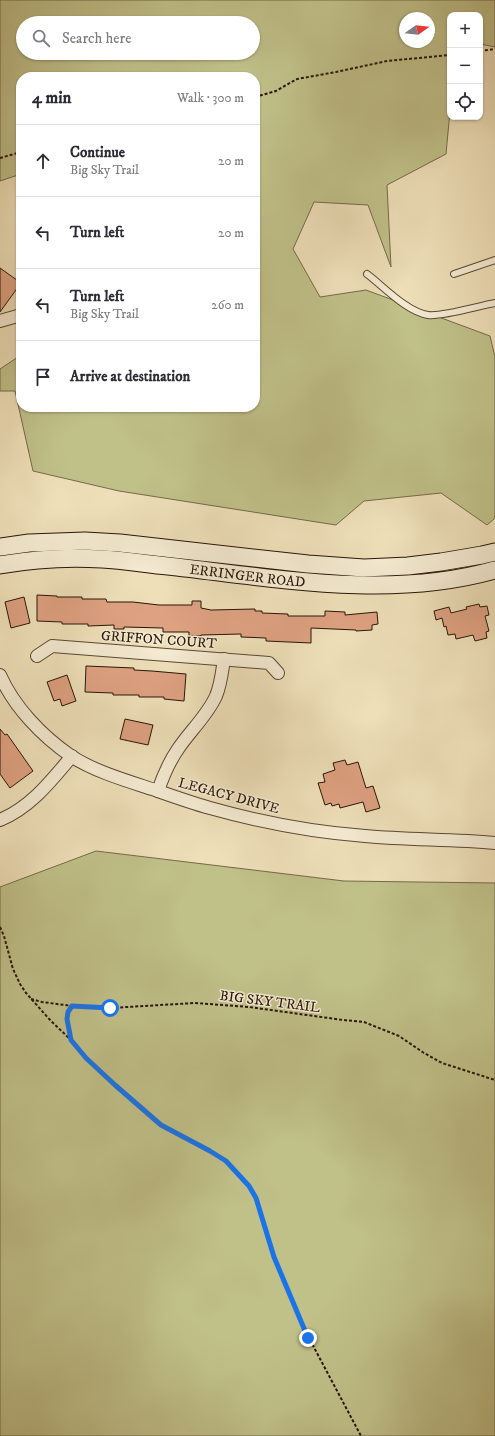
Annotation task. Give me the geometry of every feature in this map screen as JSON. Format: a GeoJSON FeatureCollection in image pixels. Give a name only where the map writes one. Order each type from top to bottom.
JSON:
{"type":"FeatureCollection","features":[{"type":"Feature","properties":{"kind":"main road","name":"ERRINGER ROAD"},"geometry":{"type":"LineString","coordinates":[[0,547],[62,541],[120,543],[308,564],[364,568],[408,566],[441,562],[495,552]]}},
{"type":"Feature","properties":{"kind":"main road","name":"ERRINGER ROAD"},"geometry":{"type":"LineString","coordinates":[[0,566],[19,562],[60,559],[103,559],[346,584],[393,585],[440,582],[495,570]]}},
{"type":"Feature","properties":{"kind":"street"},"geometry":{"type":"LineString","coordinates":[[0,321],[16,316]]}},
{"type":"Feature","properties":{"kind":"street","name":"GRIFFON COURT"},"geometry":{"type":"LineString","coordinates":[[37,656],[52,646],[269,663],[278,672]]}},
{"type":"Feature","properties":{"kind":"street"},"geometry":{"type":"LineString","coordinates":[[158,791],[164,773],[178,749],[207,712],[216,696],[222,678],[224,659]]}},
{"type":"Feature","properties":{"kind":"street","name":"LEGACY DRIVE"},"geometry":{"type":"LineString","coordinates":[[0,674],[4,684],[16,702],[32,722],[51,740],[72,756],[129,782],[216,810],[260,821],[312,830],[365,836],[495,843]]}},
{"type":"Feature","properties":{"kind":"street"},"geometry":{"type":"LineString","coordinates":[[1,817],[23,808],[39,794],[72,756]]}},
{"type":"Feature","properties":{"kind":"lane"},"geometry":{"type":"LineString","coordinates":[[454,274],[495,260]]}},
{"type":"Feature","properties":{"kind":"lane"},"geometry":{"type":"LineString","coordinates":[[367,274],[410,308],[428,315],[444,314],[495,303]]}},
{"type":"Feature","properties":{"kind":"path"},"geometry":{"type":"LineString","coordinates":[[483,51],[495,49]]}},
{"type":"Feature","properties":{"kind":"path"},"geometry":{"type":"LineString","coordinates":[[260,96],[276,91],[297,79],[387,61],[447,55]]}},
{"type":"Feature","properties":{"kind":"path"},"geometry":{"type":"LineString","coordinates":[[0,158],[16,153]]}},
{"type":"Feature","properties":{"kind":"path"},"geometry":{"type":"LineString","coordinates":[[0,927],[13,969],[20,984],[31,999],[98,1069],[161,1125],[226,1161],[249,1186],[256,1198],[274,1257],[308,1338],[361,1436]]}},
{"type":"Feature","properties":{"kind":"path","name":"BIG SKY TRAIL"},"geometry":{"type":"LineString","coordinates":[[31,999],[72,1006],[110,1008],[195,1003],[249,1007],[364,1022],[399,1036],[442,1063],[495,1080]]}},
{"type":"Feature","properties":{"kind":"path"},"geometry":{"type":"LineString","coordinates":[[71,1040],[67,1019],[68,1012],[72,1006]]}},
{"type":"Feature","properties":{"kind":"green space"},"geometry":{"type":"Polygon","coordinates":[[[0,0],[495,0],[495,47],[483,45],[483,12],[447,12],[447,120],[449,120],[446,154],[387,185],[391,267],[368,205],[314,202],[293,249],[320,297],[366,290],[490,336],[495,357],[495,518],[487,525],[441,493],[364,501],[336,525],[119,491],[33,471],[20,412],[260,412],[260,72],[16,72],[16,176],[0,181],[0,0]]]}},
{"type":"Feature","properties":{"kind":"green space"},"geometry":{"type":"Polygon","coordinates":[[[16,358],[16,395],[15,391],[0,391],[0,369],[16,358]]]}},
{"type":"Feature","properties":{"kind":"green space"},"geometry":{"type":"Polygon","coordinates":[[[96,851],[344,881],[495,883],[495,1436],[0,1436],[0,887],[96,851]]]}},
{"type":"Feature","properties":{"kind":"building"},"geometry":{"type":"Polygon","coordinates":[[[0,268],[16,279],[16,290],[0,312],[0,268]]]}},
{"type":"Feature","properties":{"kind":"building"},"geometry":{"type":"Polygon","coordinates":[[[37,595],[82,597],[82,599],[106,599],[107,602],[133,602],[159,605],[192,605],[192,601],[201,601],[201,608],[211,610],[255,609],[255,611],[262,611],[262,613],[288,614],[288,616],[325,616],[325,611],[345,612],[345,615],[377,612],[378,624],[372,625],[372,630],[356,631],[311,628],[311,643],[266,641],[266,638],[241,637],[241,634],[189,636],[189,632],[163,632],[163,628],[124,627],[124,629],[114,629],[114,625],[88,626],[88,624],[62,624],[62,622],[37,621],[37,595]]]}},
{"type":"Feature","properties":{"kind":"building"},"geometry":{"type":"Polygon","coordinates":[[[24,597],[30,623],[11,628],[5,602],[24,597]]]}},
{"type":"Feature","properties":{"kind":"building"},"geometry":{"type":"Polygon","coordinates":[[[479,604],[480,607],[487,606],[489,615],[485,616],[489,631],[486,632],[487,638],[475,641],[473,635],[456,639],[455,634],[448,635],[442,618],[436,620],[434,611],[449,607],[451,613],[479,604]]]}},
{"type":"Feature","properties":{"kind":"building"},"geometry":{"type":"Polygon","coordinates":[[[86,666],[134,668],[134,670],[186,674],[184,701],[164,699],[164,697],[139,697],[139,695],[113,695],[113,693],[85,692],[86,666]]]}},
{"type":"Feature","properties":{"kind":"building"},"geometry":{"type":"Polygon","coordinates":[[[67,675],[76,701],[62,706],[60,699],[54,701],[47,682],[67,675]]]}},
{"type":"Feature","properties":{"kind":"building"},"geometry":{"type":"Polygon","coordinates":[[[125,719],[153,725],[148,745],[120,739],[125,719]]]}},
{"type":"Feature","properties":{"kind":"building"},"geometry":{"type":"Polygon","coordinates":[[[0,729],[5,735],[7,734],[33,771],[10,788],[0,774],[0,729]]]}},
{"type":"Feature","properties":{"kind":"building"},"geometry":{"type":"Polygon","coordinates":[[[345,760],[347,765],[358,762],[366,788],[373,786],[380,808],[366,812],[363,802],[340,808],[339,804],[332,806],[331,803],[325,805],[318,783],[325,782],[323,774],[335,770],[333,763],[345,760]]]}},
{"type":"Feature","properties":{"kind":"route"},"geometry":{"type":"LineString","coordinates":[[110,1008],[72,1006],[68,1012],[67,1019],[71,1040],[86,1058],[161,1125],[191,1140],[226,1161],[249,1186],[256,1198],[274,1257],[308,1338]]}}]}
